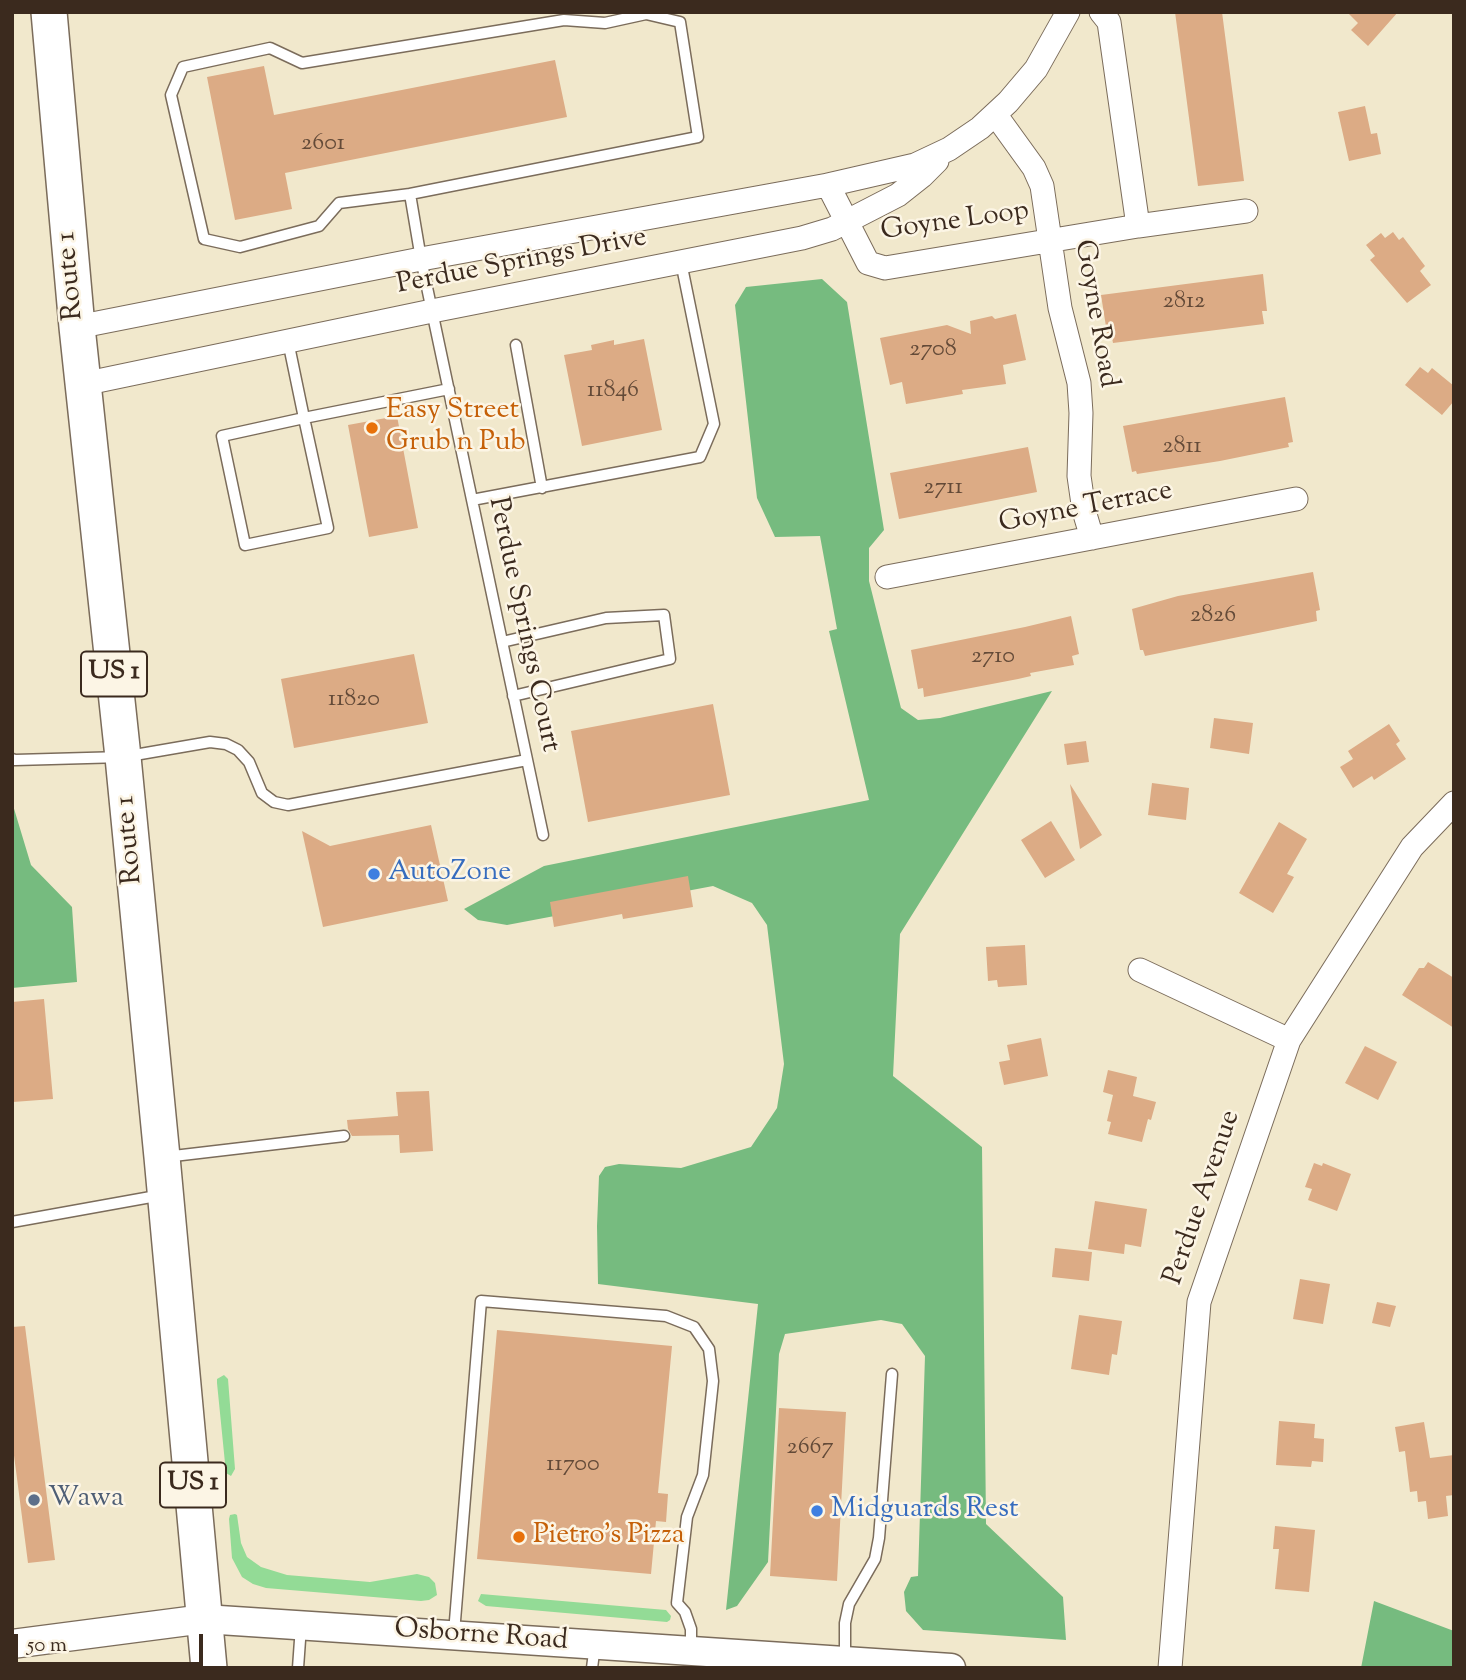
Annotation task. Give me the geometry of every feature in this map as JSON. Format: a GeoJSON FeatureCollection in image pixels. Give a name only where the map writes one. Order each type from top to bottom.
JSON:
{"type":"FeatureCollection","features":[{"type":"Feature","properties":{"kind":"main road","name":"Route 1"},"geometry":{"type":"LineString","coordinates":[[49,12],[77,327],[123,757],[209,1668]]}},
{"type":"Feature","properties":{"kind":"street","name":"Perdue Springs Drive"},"geometry":{"type":"LineString","coordinates":[[77,327],[421,259],[828,185],[915,165],[949,149],[981,128],[1035,69],[1069,12]]}},
{"type":"Feature","properties":{"kind":"street"},"geometry":{"type":"LineString","coordinates":[[1101,12],[1109,22],[1138,226]]}},
{"type":"Feature","properties":{"kind":"street","name":"Goyne Road"},"geometry":{"type":"LineString","coordinates":[[995,114],[1034,168],[1042,186],[1060,308],[1079,383],[1082,413],[1079,476],[1084,511],[1092,538]]}},
{"type":"Feature","properties":{"kind":"street","name":"Perdue Springs Drive"},"geometry":{"type":"LineString","coordinates":[[83,384],[802,238],[846,222],[898,194],[922,176],[949,149]]}},
{"type":"Feature","properties":{"kind":"street","name":"Goyne Loop"},"geometry":{"type":"LineString","coordinates":[[828,185],[868,263],[886,268],[1246,211]]}},
{"type":"Feature","properties":{"kind":"street","name":"Goyne Terrace"},"geometry":{"type":"LineString","coordinates":[[887,577],[1296,499]]}},
{"type":"Feature","properties":{"kind":"street","name":"Perdue Avenue"},"geometry":{"type":"LineString","coordinates":[[1170,1668],[1199,1302],[1289,1040],[1412,847],[1454,803]]}},
{"type":"Feature","properties":{"kind":"street"},"geometry":{"type":"LineString","coordinates":[[1140,970],[1289,1040]]}},
{"type":"Feature","properties":{"kind":"street","name":"Osborne Road"},"geometry":{"type":"LineString","coordinates":[[12,1644],[204,1619],[454,1636],[593,1656],[691,1651],[845,1665],[951,1668]]}},
{"type":"Feature","properties":{"kind":"lane"},"geometry":{"type":"LineString","coordinates":[[646,14],[680,22],[698,136],[410,194],[339,203],[319,226],[240,247],[204,239],[170,95],[183,67],[270,48],[302,63],[564,20],[605,23],[646,14]]}},
{"type":"Feature","properties":{"kind":"lane","name":"Perdue Springs Court"},"geometry":{"type":"LineString","coordinates":[[410,194],[421,259],[543,835]]}},
{"type":"Feature","properties":{"kind":"lane"},"geometry":{"type":"LineString","coordinates":[[472,500],[700,457],[714,424],[681,262]]}},
{"type":"Feature","properties":{"kind":"lane"},"geometry":{"type":"LineString","coordinates":[[288,341],[304,418],[328,528],[245,545],[222,436],[304,418],[449,389]]}},
{"type":"Feature","properties":{"kind":"lane"},"geometry":{"type":"LineString","coordinates":[[516,345],[542,488]]}},
{"type":"Feature","properties":{"kind":"lane"},"geometry":{"type":"LineString","coordinates":[[502,642],[606,618],[664,615],[670,659],[513,696]]}},
{"type":"Feature","properties":{"kind":"lane"},"geometry":{"type":"LineString","coordinates":[[12,758],[123,757],[210,742],[226,744],[238,750],[249,762],[262,793],[274,802],[288,805],[527,760]]}},
{"type":"Feature","properties":{"kind":"lane"},"geometry":{"type":"LineString","coordinates":[[162,1157],[344,1136]]}},
{"type":"Feature","properties":{"kind":"lane"},"geometry":{"type":"LineString","coordinates":[[12,1222],[165,1194]]}},
{"type":"Feature","properties":{"kind":"lane"},"geometry":{"type":"LineString","coordinates":[[454,1636],[481,1301],[666,1316],[694,1327],[709,1349],[713,1381],[703,1475],[687,1517],[677,1603],[685,1612],[691,1629],[691,1651]]}},
{"type":"Feature","properties":{"kind":"lane"},"geometry":{"type":"LineString","coordinates":[[845,1665],[845,1623],[849,1604],[875,1559],[879,1538],[892,1374]]}},
{"type":"Feature","properties":{"kind":"lane"},"geometry":{"type":"LineString","coordinates":[[298,1668],[301,1626]]}},
{"type":"Feature","properties":{"kind":"green space"},"geometry":{"type":"Polygon","coordinates":[[[822,279],[847,302],[884,530],[869,548],[869,581],[901,708],[918,720],[940,718],[1052,691],[900,934],[893,1076],[982,1147],[986,1524],[1063,1597],[1066,1640],[923,1630],[906,1611],[904,1592],[911,1577],[918,1576],[925,1356],[902,1324],[881,1320],[785,1334],[779,1354],[768,1562],[737,1606],[726,1610],[758,1304],[598,1284],[599,1176],[605,1167],[619,1164],[681,1168],[751,1147],[777,1108],[784,1064],[767,925],[752,903],[713,886],[507,925],[478,920],[464,909],[544,866],[869,800],[829,631],[837,629],[820,536],[775,537],[757,498],[735,305],[746,287],[822,279]]]}},
{"type":"Feature","properties":{"kind":"green space"},"geometry":{"type":"Polygon","coordinates":[[[12,802],[31,865],[72,907],[77,982],[12,988],[12,802]]]}},
{"type":"Feature","properties":{"kind":"green space"},"geometry":{"type":"Polygon","coordinates":[[[224,1375],[228,1379],[235,1469],[231,1476],[226,1473],[217,1383],[217,1379],[224,1375]]]}},
{"type":"Feature","properties":{"kind":"green space"},"geometry":{"type":"Polygon","coordinates":[[[235,1514],[247,1557],[261,1567],[287,1575],[370,1582],[417,1574],[429,1577],[435,1583],[437,1595],[421,1601],[266,1588],[253,1584],[242,1577],[232,1558],[229,1519],[230,1515],[235,1514]]]}},
{"type":"Feature","properties":{"kind":"green space"},"geometry":{"type":"Polygon","coordinates":[[[481,1594],[666,1610],[671,1616],[667,1622],[486,1606],[478,1601],[481,1594]]]}},
{"type":"Feature","properties":{"kind":"green space"},"geometry":{"type":"Polygon","coordinates":[[[1374,1601],[1454,1631],[1454,1668],[1361,1668],[1374,1601]]]}},
{"type":"Feature","properties":{"kind":"building"},"geometry":{"type":"Polygon","coordinates":[[[1175,12],[1222,12],[1244,181],[1198,186],[1175,12]]]}},
{"type":"Feature","properties":{"kind":"building"},"geometry":{"type":"Polygon","coordinates":[[[1347,12],[1398,12],[1368,46],[1351,30],[1358,23],[1347,12]]]}},
{"type":"Feature","properties":{"kind":"building"},"geometry":{"type":"Polygon","coordinates":[[[555,60],[567,117],[285,173],[292,209],[235,220],[207,77],[264,66],[274,115],[555,60]]]}},
{"type":"Feature","properties":{"kind":"building"},"geometry":{"type":"Polygon","coordinates":[[[1365,106],[1371,134],[1377,133],[1381,154],[1349,161],[1338,112],[1365,106]]]}},
{"type":"Feature","properties":{"kind":"building"},"geometry":{"type":"Polygon","coordinates":[[[1393,232],[1399,240],[1403,237],[1425,266],[1420,271],[1431,285],[1407,303],[1370,260],[1375,256],[1366,245],[1381,233],[1385,238],[1393,232]]]}},
{"type":"Feature","properties":{"kind":"building"},"geometry":{"type":"Polygon","coordinates":[[[1263,274],[1267,311],[1262,311],[1264,324],[1113,343],[1111,333],[1107,333],[1101,295],[1263,274]]]}},
{"type":"Feature","properties":{"kind":"building"},"geometry":{"type":"Polygon","coordinates":[[[1016,314],[1026,360],[1003,365],[1006,384],[962,390],[963,394],[906,404],[902,382],[890,385],[880,338],[947,325],[971,334],[970,321],[1016,314]]]}},
{"type":"Feature","properties":{"kind":"building"},"geometry":{"type":"Polygon","coordinates":[[[644,339],[662,430],[582,446],[564,355],[592,350],[591,345],[614,340],[614,345],[644,339]]]}},
{"type":"Feature","properties":{"kind":"building"},"geometry":{"type":"Polygon","coordinates":[[[1420,367],[1428,373],[1432,368],[1454,386],[1454,401],[1442,415],[1405,385],[1420,367]]]}},
{"type":"Feature","properties":{"kind":"building"},"geometry":{"type":"Polygon","coordinates":[[[1285,397],[1293,442],[1288,443],[1289,447],[1220,461],[1137,474],[1136,471],[1132,472],[1123,426],[1285,397]]]}},
{"type":"Feature","properties":{"kind":"building"},"geometry":{"type":"Polygon","coordinates":[[[397,416],[418,528],[369,537],[348,425],[397,416]]]}},
{"type":"Feature","properties":{"kind":"building"},"geometry":{"type":"Polygon","coordinates":[[[1028,447],[1037,492],[899,519],[890,473],[1028,447]]]}},
{"type":"Feature","properties":{"kind":"building"},"geometry":{"type":"Polygon","coordinates":[[[1313,572],[1320,610],[1316,611],[1317,621],[1145,656],[1143,650],[1140,650],[1132,609],[1178,596],[1313,572]]]}},
{"type":"Feature","properties":{"kind":"building"},"geometry":{"type":"Polygon","coordinates":[[[1071,616],[1079,654],[1072,656],[1074,665],[924,697],[923,688],[918,689],[911,650],[1071,616]]]}},
{"type":"Feature","properties":{"kind":"building"},"geometry":{"type":"Polygon","coordinates":[[[414,654],[428,723],[294,748],[281,679],[414,654]]]}},
{"type":"Feature","properties":{"kind":"building"},"geometry":{"type":"Polygon","coordinates":[[[713,704],[730,795],[588,822],[571,731],[713,704]]]}},
{"type":"Feature","properties":{"kind":"building"},"geometry":{"type":"Polygon","coordinates":[[[1214,718],[1253,723],[1249,754],[1210,748],[1214,718]]]}},
{"type":"Feature","properties":{"kind":"building"},"geometry":{"type":"Polygon","coordinates":[[[1389,724],[1400,741],[1396,744],[1406,759],[1374,780],[1372,776],[1353,788],[1340,767],[1353,759],[1348,751],[1389,724]]]}},
{"type":"Feature","properties":{"kind":"building"},"geometry":{"type":"Polygon","coordinates":[[[1086,741],[1089,762],[1067,765],[1064,744],[1086,741]]]}},
{"type":"Feature","properties":{"kind":"building"},"geometry":{"type":"Polygon","coordinates":[[[1152,783],[1189,788],[1186,820],[1148,815],[1152,783]]]}},
{"type":"Feature","properties":{"kind":"building"},"geometry":{"type":"Polygon","coordinates":[[[1070,784],[1102,835],[1080,849],[1070,784]]]}},
{"type":"Feature","properties":{"kind":"building"},"geometry":{"type":"Polygon","coordinates":[[[1051,821],[1075,860],[1045,878],[1021,840],[1051,821]]]}},
{"type":"Feature","properties":{"kind":"building"},"geometry":{"type":"Polygon","coordinates":[[[1279,822],[1307,839],[1287,874],[1294,877],[1273,913],[1239,893],[1279,822]]]}},
{"type":"Feature","properties":{"kind":"building"},"geometry":{"type":"Polygon","coordinates":[[[431,825],[448,901],[323,927],[302,831],[330,846],[431,825]]]}},
{"type":"Feature","properties":{"kind":"building"},"geometry":{"type":"Polygon","coordinates":[[[688,876],[693,907],[623,919],[622,914],[554,927],[550,902],[688,876]]]}},
{"type":"Feature","properties":{"kind":"building"},"geometry":{"type":"Polygon","coordinates":[[[1025,945],[1027,985],[998,987],[997,980],[988,981],[986,947],[1025,945]]]}},
{"type":"Feature","properties":{"kind":"building"},"geometry":{"type":"Polygon","coordinates":[[[1428,962],[1454,978],[1454,1028],[1402,995],[1419,968],[1424,968],[1428,962]]]}},
{"type":"Feature","properties":{"kind":"building"},"geometry":{"type":"Polygon","coordinates":[[[44,999],[53,1099],[13,1102],[12,1002],[44,999]]]}},
{"type":"Feature","properties":{"kind":"building"},"geometry":{"type":"Polygon","coordinates":[[[1041,1038],[1048,1076],[1004,1085],[999,1062],[1010,1060],[1007,1045],[1041,1038]]]}},
{"type":"Feature","properties":{"kind":"building"},"geometry":{"type":"Polygon","coordinates":[[[1365,1046],[1397,1062],[1378,1100],[1345,1083],[1365,1046]]]}},
{"type":"Feature","properties":{"kind":"building"},"geometry":{"type":"Polygon","coordinates":[[[1108,1070],[1137,1077],[1133,1096],[1156,1102],[1142,1142],[1108,1134],[1111,1122],[1107,1121],[1113,1095],[1103,1092],[1108,1070]]]}},
{"type":"Feature","properties":{"kind":"building"},"geometry":{"type":"Polygon","coordinates":[[[429,1091],[433,1151],[400,1153],[399,1135],[352,1136],[348,1129],[347,1120],[398,1116],[396,1092],[429,1091]]]}},
{"type":"Feature","properties":{"kind":"building"},"geometry":{"type":"Polygon","coordinates":[[[1314,1163],[1322,1166],[1323,1163],[1351,1174],[1337,1211],[1308,1200],[1312,1189],[1305,1187],[1314,1163]]]}},
{"type":"Feature","properties":{"kind":"building"},"geometry":{"type":"Polygon","coordinates":[[[1095,1201],[1147,1209],[1141,1247],[1125,1244],[1124,1254],[1088,1249],[1095,1201]]]}},
{"type":"Feature","properties":{"kind":"building"},"geometry":{"type":"Polygon","coordinates":[[[1055,1248],[1092,1252],[1089,1281],[1052,1277],[1055,1248]]]}},
{"type":"Feature","properties":{"kind":"building"},"geometry":{"type":"Polygon","coordinates":[[[1300,1279],[1330,1284],[1323,1324],[1293,1319],[1300,1279]]]}},
{"type":"Feature","properties":{"kind":"building"},"geometry":{"type":"Polygon","coordinates":[[[1377,1302],[1396,1306],[1390,1327],[1372,1323],[1377,1302]]]}},
{"type":"Feature","properties":{"kind":"building"},"geometry":{"type":"Polygon","coordinates":[[[1079,1315],[1122,1321],[1117,1355],[1112,1354],[1109,1375],[1071,1369],[1079,1315]]]}},
{"type":"Feature","properties":{"kind":"building","name":"Wawa"},"geometry":{"type":"Polygon","coordinates":[[[25,1326],[55,1560],[28,1563],[12,1440],[12,1327],[25,1326]]]}},
{"type":"Feature","properties":{"kind":"building"},"geometry":{"type":"Polygon","coordinates":[[[497,1330],[672,1346],[658,1493],[668,1494],[666,1522],[656,1521],[651,1574],[477,1559],[497,1330]]]}},
{"type":"Feature","properties":{"kind":"building"},"geometry":{"type":"Polygon","coordinates":[[[779,1408],[846,1412],[837,1581],[770,1576],[779,1408]]]}},
{"type":"Feature","properties":{"kind":"building"},"geometry":{"type":"Polygon","coordinates":[[[1279,1421],[1315,1424],[1314,1438],[1324,1439],[1323,1462],[1312,1461],[1311,1467],[1276,1465],[1279,1421]]]}},
{"type":"Feature","properties":{"kind":"building"},"geometry":{"type":"Polygon","coordinates":[[[1424,1422],[1430,1458],[1454,1455],[1454,1495],[1446,1496],[1448,1516],[1428,1519],[1426,1501],[1418,1502],[1417,1491],[1410,1492],[1405,1451],[1399,1452],[1395,1427],[1424,1422]]]}},
{"type":"Feature","properties":{"kind":"building"},"geometry":{"type":"Polygon","coordinates":[[[1275,1526],[1315,1530],[1309,1592],[1275,1589],[1279,1549],[1273,1549],[1275,1526]]]}},
{"type":"Feature","properties":{"kind":"place","name":"Easy Street Grub n Pub"},"geometry":{"type":"Point","coordinates":[372,428]}},
{"type":"Feature","properties":{"kind":"place","name":"AutoZone"},"geometry":{"type":"Point","coordinates":[374,874]}},
{"type":"Feature","properties":{"kind":"place","name":"Wawa"},"geometry":{"type":"Point","coordinates":[34,1500]}},
{"type":"Feature","properties":{"kind":"place","name":"Midguards Rest"},"geometry":{"type":"Point","coordinates":[817,1511]}},
{"type":"Feature","properties":{"kind":"place","name":"Pietro's Pizza"},"geometry":{"type":"Point","coordinates":[519,1537]}}]}
